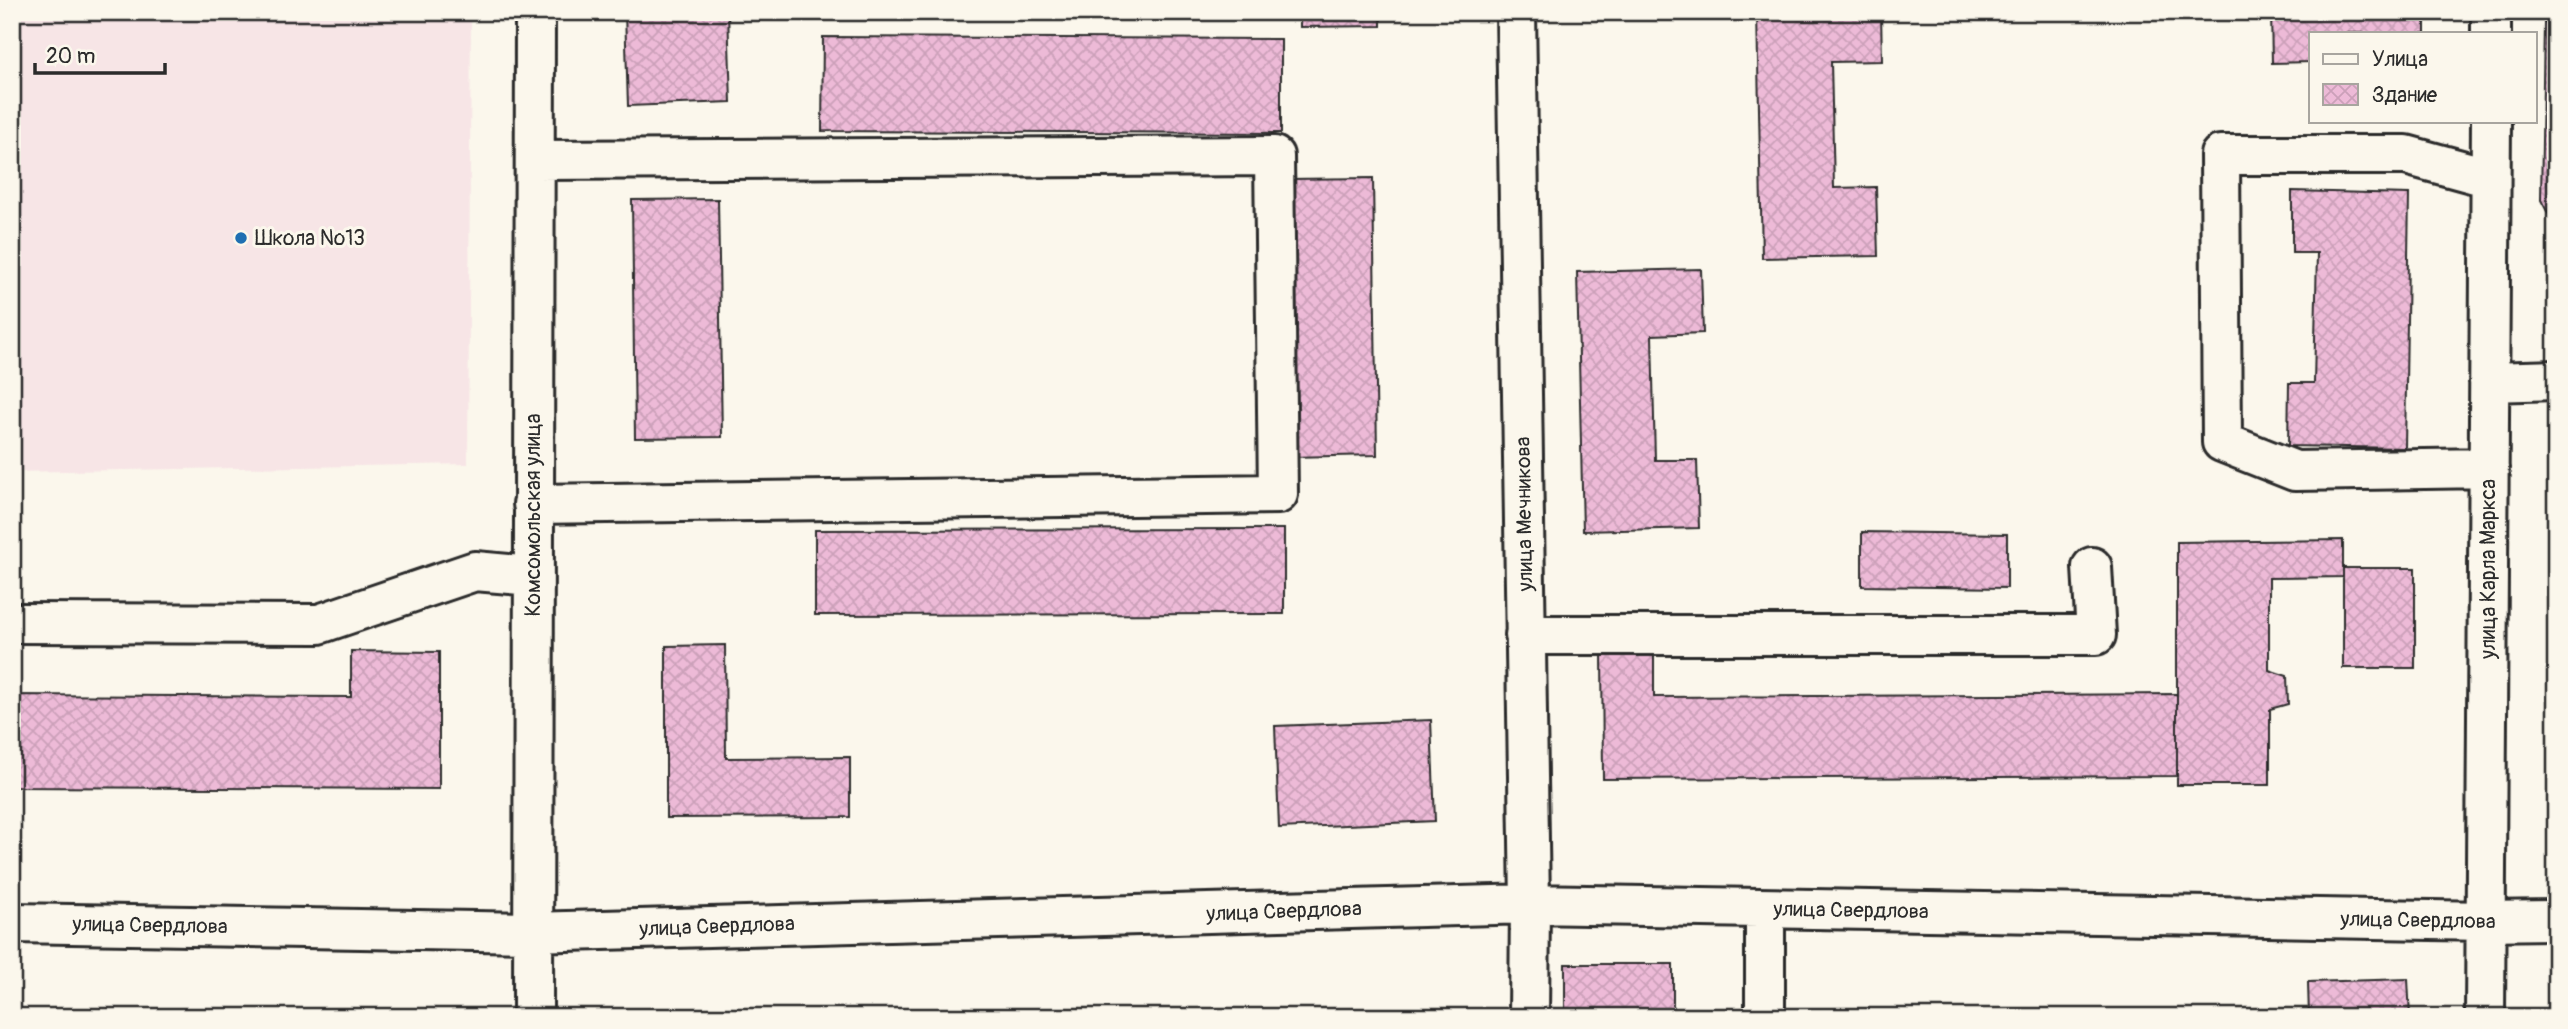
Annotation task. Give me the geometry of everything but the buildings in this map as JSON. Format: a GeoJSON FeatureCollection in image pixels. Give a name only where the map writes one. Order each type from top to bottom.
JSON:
{"type":"FeatureCollection","features":[{"type":"Feature","properties":{"kind":"street","name":"Комсомольская улица"},"geometry":{"type":"LineString","coordinates":[[533,1017],[531,932],[535,12]]}},
{"type":"Feature","properties":{"kind":"street","name":"улица Мечникова"},"geometry":{"type":"LineString","coordinates":[[1516,12],[1530,904],[1529,1017]]}},
{"type":"Feature","properties":{"kind":"street"},"geometry":{"type":"LineString","coordinates":[[2491,12],[2491,32]]}},
{"type":"Feature","properties":{"kind":"street","name":"улица Карла Маркса"},"geometry":{"type":"LineString","coordinates":[[2485,1017],[2491,122]]}},
{"type":"Feature","properties":{"kind":"street"},"geometry":{"type":"LineString","coordinates":[[2488,468],[2295,471],[2222,442],[2220,155],[2406,155],[2490,178]]}},
{"type":"Feature","properties":{"kind":"street"},"geometry":{"type":"LineString","coordinates":[[533,504],[1278,494],[1274,156],[535,160]]}},
{"type":"Feature","properties":{"kind":"street"},"geometry":{"type":"LineString","coordinates":[[2489,382],[2556,380]]}},
{"type":"Feature","properties":{"kind":"street"},"geometry":{"type":"LineString","coordinates":[[1525,635],[2096,635],[2092,567]]}},
{"type":"Feature","properties":{"kind":"street"},"geometry":{"type":"LineString","coordinates":[[12,623],[319,624],[475,571],[533,576]]}},
{"type":"Feature","properties":{"kind":"street","name":"улица Свердлова"},"geometry":{"type":"LineString","coordinates":[[12,923],[531,932],[1530,904],[2486,922],[2556,920]]}},
{"type":"Feature","properties":{"kind":"street"},"geometry":{"type":"LineString","coordinates":[[1765,909],[1765,1017]]}},
{"type":"Feature","properties":{"kind":"shaded area","name":"Школа №13"},"geometry":{"type":"Polygon","coordinates":[[[12,12],[471,12],[468,464],[12,472],[12,12]]]}},
{"type":"Feature","properties":{"kind":"place","name":"Школа №13"},"geometry":{"type":"Point","coordinates":[241,238]}}]}
